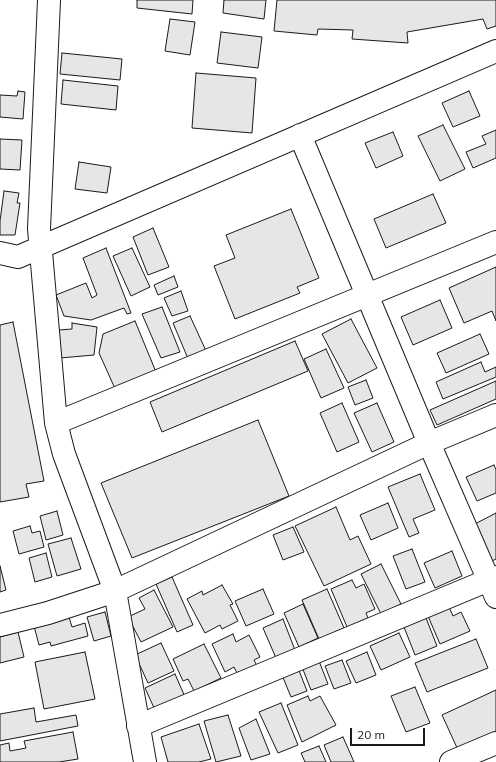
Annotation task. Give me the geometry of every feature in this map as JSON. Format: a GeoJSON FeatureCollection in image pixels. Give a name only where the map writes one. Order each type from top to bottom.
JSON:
{"type":"FeatureCollection","features":[{"type":"Feature","properties":{"kind":"street"},"geometry":{"type":"LineString","coordinates":[[49,0],[39,229],[56,423],[64,454],[115,591],[145,762]]}},
{"type":"Feature","properties":{"kind":"street"},"geometry":{"type":"LineString","coordinates":[[0,253],[18,257],[496,51]]}},
{"type":"Feature","properties":{"kind":"street"},"geometry":{"type":"LineString","coordinates":[[138,726],[494,585],[429,443],[300,135]]}},
{"type":"Feature","properties":{"kind":"street"},"geometry":{"type":"LineString","coordinates":[[56,423],[496,242]]}},
{"type":"Feature","properties":{"kind":"street"},"geometry":{"type":"LineString","coordinates":[[0,625],[48,613],[115,591],[429,443],[496,415]]}},
{"type":"Feature","properties":{"kind":"street"},"geometry":{"type":"LineString","coordinates":[[451,762],[496,743]]}},
{"type":"Feature","properties":{"kind":"building"},"geometry":{"type":"Polygon","coordinates":[[[137,0],[193,0],[192,14],[137,8],[137,0]]]}},
{"type":"Feature","properties":{"kind":"building"},"geometry":{"type":"Polygon","coordinates":[[[224,0],[266,0],[264,19],[223,13],[224,0]]]}},
{"type":"Feature","properties":{"kind":"building"},"geometry":{"type":"Polygon","coordinates":[[[277,0],[496,0],[496,26],[487,29],[483,19],[407,32],[408,43],[352,39],[353,30],[318,29],[317,35],[274,31],[277,0]]]}},
{"type":"Feature","properties":{"kind":"building"},"geometry":{"type":"Polygon","coordinates":[[[170,19],[195,22],[190,55],[165,51],[170,19]]]}},
{"type":"Feature","properties":{"kind":"building"},"geometry":{"type":"Polygon","coordinates":[[[221,32],[262,37],[258,68],[217,63],[221,32]]]}},
{"type":"Feature","properties":{"kind":"building"},"geometry":{"type":"Polygon","coordinates":[[[62,53],[122,59],[120,80],[60,74],[62,53]]]}},
{"type":"Feature","properties":{"kind":"building"},"geometry":{"type":"Polygon","coordinates":[[[196,73],[256,78],[252,133],[192,128],[196,73]]]}},
{"type":"Feature","properties":{"kind":"building"},"geometry":{"type":"Polygon","coordinates":[[[63,80],[118,86],[116,110],[61,104],[63,80]]]}},
{"type":"Feature","properties":{"kind":"building"},"geometry":{"type":"Polygon","coordinates":[[[18,91],[25,92],[23,119],[0,117],[0,95],[17,96],[18,91]]]}},
{"type":"Feature","properties":{"kind":"building"},"geometry":{"type":"Polygon","coordinates":[[[469,91],[480,116],[453,127],[442,103],[469,91]]]}},
{"type":"Feature","properties":{"kind":"building"},"geometry":{"type":"Polygon","coordinates":[[[443,125],[465,169],[440,181],[418,136],[443,125]]]}},
{"type":"Feature","properties":{"kind":"building"},"geometry":{"type":"Polygon","coordinates":[[[496,130],[496,158],[473,168],[466,152],[486,144],[482,136],[496,130]]]}},
{"type":"Feature","properties":{"kind":"building"},"geometry":{"type":"Polygon","coordinates":[[[393,132],[403,156],[376,168],[365,143],[393,132]]]}},
{"type":"Feature","properties":{"kind":"building"},"geometry":{"type":"Polygon","coordinates":[[[0,139],[22,140],[20,170],[0,169],[0,139]]]}},
{"type":"Feature","properties":{"kind":"building"},"geometry":{"type":"Polygon","coordinates":[[[79,162],[111,167],[107,193],[75,189],[79,162]]]}},
{"type":"Feature","properties":{"kind":"building"},"geometry":{"type":"Polygon","coordinates":[[[4,191],[19,193],[17,203],[20,203],[15,235],[0,235],[0,221],[4,191]]]}},
{"type":"Feature","properties":{"kind":"building"},"geometry":{"type":"Polygon","coordinates":[[[433,194],[446,223],[386,248],[374,219],[433,194]]]}},
{"type":"Feature","properties":{"kind":"building"},"geometry":{"type":"Polygon","coordinates":[[[291,209],[319,278],[297,287],[300,293],[235,319],[214,266],[235,258],[226,235],[291,209]]]}},
{"type":"Feature","properties":{"kind":"building"},"geometry":{"type":"Polygon","coordinates":[[[153,228],[169,267],[148,275],[133,237],[153,228]]]}},
{"type":"Feature","properties":{"kind":"building"},"geometry":{"type":"Polygon","coordinates":[[[106,248],[131,313],[127,314],[124,308],[91,320],[64,316],[56,295],[86,283],[92,298],[97,295],[83,258],[106,248]]]}},
{"type":"Feature","properties":{"kind":"building"},"geometry":{"type":"Polygon","coordinates":[[[132,248],[150,287],[131,296],[113,256],[132,248]]]}},
{"type":"Feature","properties":{"kind":"building"},"geometry":{"type":"Polygon","coordinates":[[[496,267],[496,321],[492,311],[464,323],[449,288],[496,267]]]}},
{"type":"Feature","properties":{"kind":"building"},"geometry":{"type":"Polygon","coordinates":[[[174,276],[178,287],[158,295],[154,285],[174,276]]]}},
{"type":"Feature","properties":{"kind":"building"},"geometry":{"type":"Polygon","coordinates":[[[181,291],[188,311],[172,316],[164,298],[181,291]]]}},
{"type":"Feature","properties":{"kind":"building"},"geometry":{"type":"Polygon","coordinates":[[[440,300],[452,328],[413,345],[401,317],[440,300]]]}},
{"type":"Feature","properties":{"kind":"building"},"geometry":{"type":"Polygon","coordinates":[[[162,307],[180,352],[161,358],[142,314],[162,307]]]}},
{"type":"Feature","properties":{"kind":"building"},"geometry":{"type":"Polygon","coordinates":[[[190,316],[207,353],[189,361],[173,323],[190,316]]]}},
{"type":"Feature","properties":{"kind":"building"},"geometry":{"type":"Polygon","coordinates":[[[351,319],[377,368],[348,383],[322,334],[351,319]]]}},
{"type":"Feature","properties":{"kind":"building"},"geometry":{"type":"Polygon","coordinates":[[[135,321],[156,372],[117,393],[99,353],[103,334],[135,321]]]}},
{"type":"Feature","properties":{"kind":"building"},"geometry":{"type":"Polygon","coordinates":[[[13,322],[44,481],[26,484],[29,497],[0,502],[0,325],[13,322]]]}},
{"type":"Feature","properties":{"kind":"building"},"geometry":{"type":"Polygon","coordinates":[[[72,323],[97,327],[94,355],[60,358],[59,330],[72,329],[72,323]]]}},
{"type":"Feature","properties":{"kind":"building"},"geometry":{"type":"Polygon","coordinates":[[[480,334],[489,354],[446,373],[437,353],[480,334]]]}},
{"type":"Feature","properties":{"kind":"building"},"geometry":{"type":"Polygon","coordinates":[[[295,341],[308,371],[162,432],[150,402],[295,341]]]}},
{"type":"Feature","properties":{"kind":"building"},"geometry":{"type":"Polygon","coordinates":[[[326,349],[344,388],[321,398],[304,359],[326,349]]]}},
{"type":"Feature","properties":{"kind":"building"},"geometry":{"type":"Polygon","coordinates":[[[481,362],[485,372],[496,367],[496,377],[443,399],[436,382],[481,362]]]}},
{"type":"Feature","properties":{"kind":"building"},"geometry":{"type":"Polygon","coordinates":[[[366,380],[373,398],[355,405],[348,387],[366,380]]]}},
{"type":"Feature","properties":{"kind":"building"},"geometry":{"type":"Polygon","coordinates":[[[496,381],[496,399],[437,425],[430,410],[496,381]]]}},
{"type":"Feature","properties":{"kind":"building"},"geometry":{"type":"Polygon","coordinates":[[[342,403],[359,442],[337,452],[320,413],[342,403]]]}},
{"type":"Feature","properties":{"kind":"building"},"geometry":{"type":"Polygon","coordinates":[[[377,403],[394,442],[372,452],[354,413],[377,403]]]}},
{"type":"Feature","properties":{"kind":"building"},"geometry":{"type":"Polygon","coordinates":[[[258,420],[289,496],[132,558],[101,483],[258,420]]]}},
{"type":"Feature","properties":{"kind":"building"},"geometry":{"type":"Polygon","coordinates":[[[494,465],[496,470],[496,493],[477,501],[466,477],[494,465]]]}},
{"type":"Feature","properties":{"kind":"building"},"geometry":{"type":"Polygon","coordinates":[[[420,474],[435,510],[413,519],[419,533],[409,537],[388,487],[420,474]]]}},
{"type":"Feature","properties":{"kind":"building"},"geometry":{"type":"Polygon","coordinates":[[[388,503],[398,528],[371,540],[360,515],[388,503]]]}},
{"type":"Feature","properties":{"kind":"building"},"geometry":{"type":"Polygon","coordinates":[[[336,507],[350,540],[358,536],[371,564],[324,586],[295,526],[336,507]]]}},
{"type":"Feature","properties":{"kind":"building"},"geometry":{"type":"Polygon","coordinates":[[[57,511],[63,535],[46,540],[40,516],[57,511]]]}},
{"type":"Feature","properties":{"kind":"building"},"geometry":{"type":"Polygon","coordinates":[[[496,513],[496,559],[492,561],[473,525],[496,513]]]}},
{"type":"Feature","properties":{"kind":"building"},"geometry":{"type":"Polygon","coordinates":[[[30,526],[32,533],[40,531],[44,547],[19,554],[13,531],[30,526]]]}},
{"type":"Feature","properties":{"kind":"building"},"geometry":{"type":"Polygon","coordinates":[[[293,527],[304,552],[283,560],[273,535],[293,527]]]}},
{"type":"Feature","properties":{"kind":"building"},"geometry":{"type":"Polygon","coordinates":[[[71,538],[81,569],[57,576],[48,544],[71,538]]]}},
{"type":"Feature","properties":{"kind":"building"},"geometry":{"type":"Polygon","coordinates":[[[412,549],[425,582],[406,589],[393,556],[412,549]]]}},
{"type":"Feature","properties":{"kind":"building"},"geometry":{"type":"Polygon","coordinates":[[[452,551],[462,576],[435,588],[424,563],[452,551]]]}},
{"type":"Feature","properties":{"kind":"building"},"geometry":{"type":"Polygon","coordinates":[[[46,553],[52,577],[35,582],[29,558],[46,553]]]}},
{"type":"Feature","properties":{"kind":"building"},"geometry":{"type":"Polygon","coordinates":[[[381,564],[401,604],[381,614],[361,574],[381,564]]]}},
{"type":"Feature","properties":{"kind":"building"},"geometry":{"type":"Polygon","coordinates":[[[0,566],[6,590],[0,592],[0,566]]]}},
{"type":"Feature","properties":{"kind":"building"},"geometry":{"type":"Polygon","coordinates":[[[172,577],[193,625],[177,632],[156,584],[172,577]]]}},
{"type":"Feature","properties":{"kind":"building"},"geometry":{"type":"Polygon","coordinates":[[[352,580],[356,588],[364,584],[375,609],[366,613],[368,618],[347,627],[331,589],[352,580]]]}},
{"type":"Feature","properties":{"kind":"building"},"geometry":{"type":"Polygon","coordinates":[[[222,585],[233,604],[230,605],[238,621],[222,629],[220,625],[205,633],[187,599],[202,591],[203,595],[222,585]]]}},
{"type":"Feature","properties":{"kind":"building"},"geometry":{"type":"Polygon","coordinates":[[[263,589],[274,614],[246,626],[235,601],[263,589]]]}},
{"type":"Feature","properties":{"kind":"building"},"geometry":{"type":"Polygon","coordinates":[[[327,589],[344,628],[319,639],[302,600],[327,589]]]}},
{"type":"Feature","properties":{"kind":"building"},"geometry":{"type":"Polygon","coordinates":[[[154,590],[173,627],[141,642],[128,617],[145,609],[139,598],[154,590]]]}},
{"type":"Feature","properties":{"kind":"building"},"geometry":{"type":"Polygon","coordinates":[[[303,604],[318,638],[299,647],[284,613],[303,604]]]}},
{"type":"Feature","properties":{"kind":"building"},"geometry":{"type":"Polygon","coordinates":[[[449,607],[453,616],[461,612],[470,631],[440,644],[428,616],[449,607]]]}},
{"type":"Feature","properties":{"kind":"building"},"geometry":{"type":"Polygon","coordinates":[[[105,612],[111,636],[94,641],[87,617],[105,612]]]}},
{"type":"Feature","properties":{"kind":"building"},"geometry":{"type":"Polygon","coordinates":[[[69,617],[72,627],[85,623],[88,636],[51,646],[50,642],[39,645],[34,626],[69,617]]]}},
{"type":"Feature","properties":{"kind":"building"},"geometry":{"type":"Polygon","coordinates":[[[426,618],[437,646],[415,655],[404,627],[426,618]]]}},
{"type":"Feature","properties":{"kind":"building"},"geometry":{"type":"Polygon","coordinates":[[[283,619],[295,650],[276,658],[263,628],[283,619]]]}},
{"type":"Feature","properties":{"kind":"building"},"geometry":{"type":"Polygon","coordinates":[[[18,632],[24,657],[0,663],[0,637],[18,632]]]}},
{"type":"Feature","properties":{"kind":"building"},"geometry":{"type":"Polygon","coordinates":[[[399,633],[410,657],[381,670],[370,646],[399,633]]]}},
{"type":"Feature","properties":{"kind":"building"},"geometry":{"type":"Polygon","coordinates":[[[233,634],[236,642],[249,635],[260,657],[254,660],[257,666],[238,675],[234,667],[225,672],[212,644],[233,634]]]}},
{"type":"Feature","properties":{"kind":"building"},"geometry":{"type":"Polygon","coordinates":[[[476,639],[488,668],[427,692],[415,663],[476,639]]]}},
{"type":"Feature","properties":{"kind":"building"},"geometry":{"type":"Polygon","coordinates":[[[161,643],[174,671],[148,683],[135,655],[161,643]]]}},
{"type":"Feature","properties":{"kind":"building"},"geometry":{"type":"Polygon","coordinates":[[[204,644],[221,678],[194,691],[188,679],[183,681],[173,659],[204,644]]]}},
{"type":"Feature","properties":{"kind":"building"},"geometry":{"type":"Polygon","coordinates":[[[85,652],[95,699],[44,709],[35,662],[85,652]]]}},
{"type":"Feature","properties":{"kind":"building"},"geometry":{"type":"Polygon","coordinates":[[[367,652],[376,675],[356,683],[346,661],[367,652]]]}},
{"type":"Feature","properties":{"kind":"building"},"geometry":{"type":"Polygon","coordinates":[[[342,660],[351,683],[334,689],[325,666],[342,660]]]}},
{"type":"Feature","properties":{"kind":"building"},"geometry":{"type":"Polygon","coordinates":[[[319,661],[328,684],[311,690],[302,667],[319,661]]]}},
{"type":"Feature","properties":{"kind":"building"},"geometry":{"type":"Polygon","coordinates":[[[298,668],[307,691],[291,697],[282,675],[298,668]]]}},
{"type":"Feature","properties":{"kind":"building"},"geometry":{"type":"Polygon","coordinates":[[[175,674],[185,697],[155,710],[145,688],[175,674]]]}},
{"type":"Feature","properties":{"kind":"building"},"geometry":{"type":"Polygon","coordinates":[[[415,687],[430,723],[406,732],[391,696],[415,687]]]}},
{"type":"Feature","properties":{"kind":"building"},"geometry":{"type":"Polygon","coordinates":[[[496,690],[496,732],[458,750],[442,715],[496,690]]]}},
{"type":"Feature","properties":{"kind":"building"},"geometry":{"type":"Polygon","coordinates":[[[308,696],[310,701],[320,696],[336,725],[302,742],[287,705],[308,696]]]}},
{"type":"Feature","properties":{"kind":"building"},"geometry":{"type":"Polygon","coordinates":[[[281,703],[298,745],[278,753],[259,712],[281,703]]]}},
{"type":"Feature","properties":{"kind":"building"},"geometry":{"type":"Polygon","coordinates":[[[34,708],[36,722],[76,715],[78,726],[0,741],[0,714],[34,708]]]}},
{"type":"Feature","properties":{"kind":"building"},"geometry":{"type":"Polygon","coordinates":[[[228,715],[241,756],[216,762],[204,721],[228,715]]]}},
{"type":"Feature","properties":{"kind":"building"},"geometry":{"type":"Polygon","coordinates":[[[256,719],[270,754],[251,760],[239,728],[256,719]]]}},
{"type":"Feature","properties":{"kind":"building"},"geometry":{"type":"Polygon","coordinates":[[[199,724],[211,759],[199,762],[168,762],[161,737],[199,724]]]}},
{"type":"Feature","properties":{"kind":"building"},"geometry":{"type":"Polygon","coordinates":[[[73,732],[78,759],[59,762],[0,762],[0,745],[9,743],[10,751],[26,748],[24,741],[73,732]]]}},
{"type":"Feature","properties":{"kind":"building"},"geometry":{"type":"Polygon","coordinates":[[[343,737],[354,762],[331,762],[324,745],[343,737]]]}},
{"type":"Feature","properties":{"kind":"building"},"geometry":{"type":"Polygon","coordinates":[[[319,746],[326,762],[305,762],[301,753],[319,746]]]}}]}
